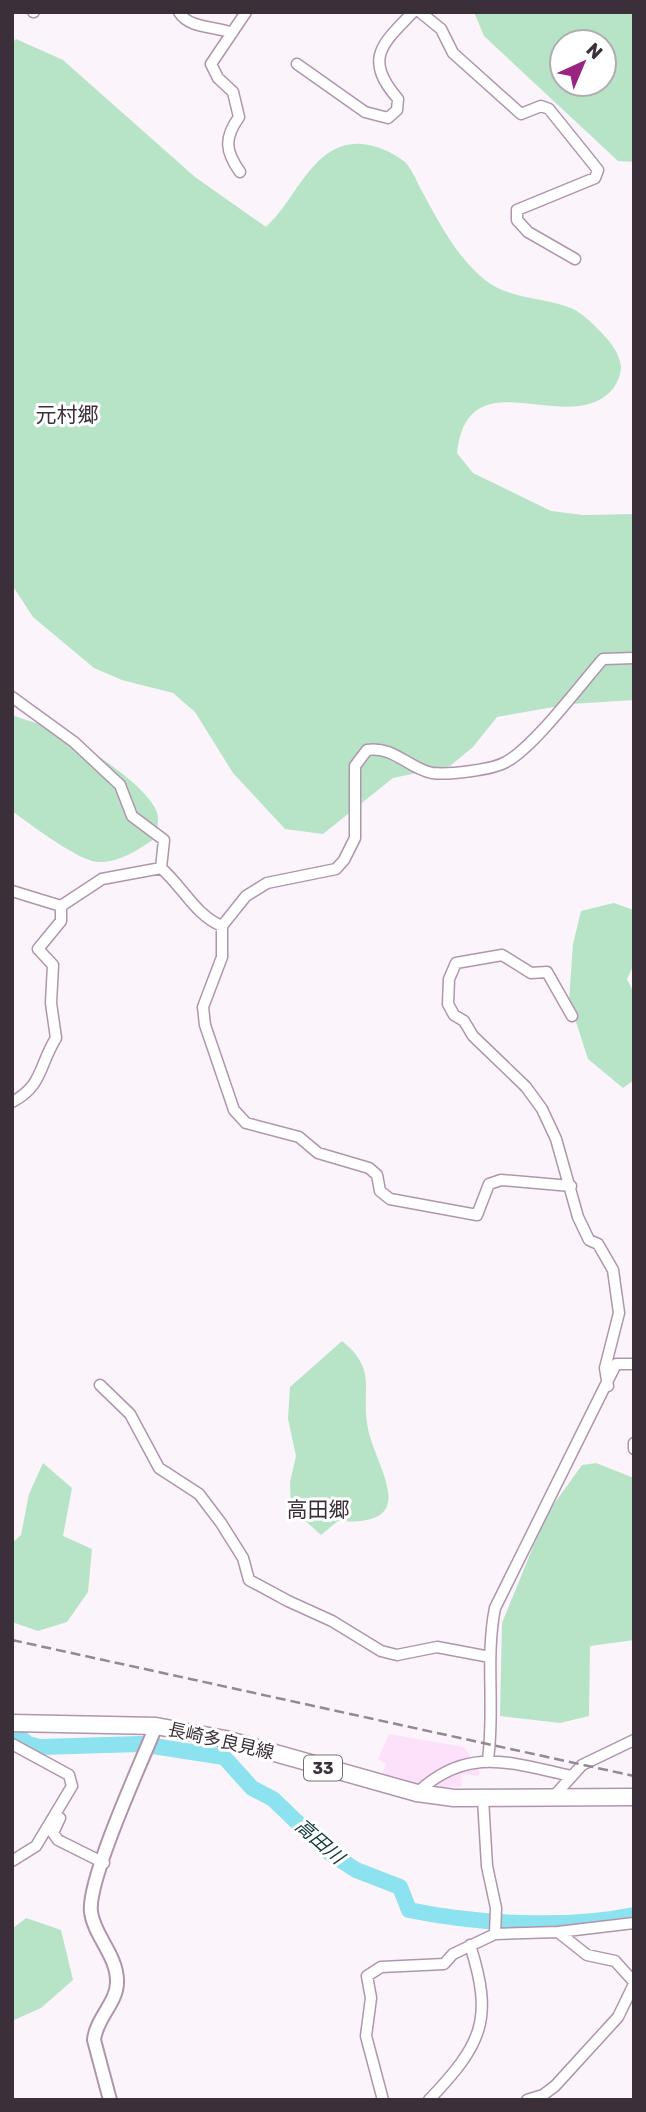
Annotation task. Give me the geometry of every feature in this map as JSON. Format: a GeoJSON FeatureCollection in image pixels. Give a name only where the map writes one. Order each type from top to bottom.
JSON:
{"type":"FeatureCollection","features":[{"type":"Feature","properties":{"kind":"main road","name":"長崎多良見線"},"geometry":{"type":"LineString","coordinates":[[14,1723],[154,1730],[225,1739],[417,1793],[483,1799],[634,1797]]}},
{"type":"Feature","properties":{"kind":"street"},"geometry":{"type":"LineString","coordinates":[[178,12],[183,20],[195,25],[213,26],[232,33]]}},
{"type":"Feature","properties":{"kind":"street"},"geometry":{"type":"LineString","coordinates":[[240,172],[228,155],[227,134],[239,117],[233,92],[218,78],[211,64],[246,12]]}},
{"type":"Feature","properties":{"kind":"street"},"geometry":{"type":"LineString","coordinates":[[297,64],[365,111],[388,118],[397,110],[398,99],[384,83],[379,64],[382,43],[413,12]]}},
{"type":"Feature","properties":{"kind":"street"},"geometry":{"type":"LineString","coordinates":[[420,12],[441,29],[453,53],[521,114],[541,106],[549,109],[598,170],[595,178],[517,210],[517,220],[528,232],[575,259]]}},
{"type":"Feature","properties":{"kind":"street"},"geometry":{"type":"LineString","coordinates":[[572,1186],[501,1180],[489,1184],[477,1215],[390,1199],[380,1191],[377,1175],[369,1168],[318,1153],[299,1138],[246,1123],[234,1110],[205,1026],[203,1007],[222,957],[222,926],[246,896],[267,883],[336,869],[344,860],[355,838],[355,766],[368,750],[381,748],[423,771],[444,775],[505,763],[526,746],[603,659],[615,656],[634,658]]}},
{"type":"Feature","properties":{"kind":"street"},"geometry":{"type":"LineString","coordinates":[[12,697],[74,742],[120,785],[132,816],[163,840],[160,868]]}},
{"type":"Feature","properties":{"kind":"street"},"geometry":{"type":"LineString","coordinates":[[160,868],[177,882],[210,922],[222,926]]}},
{"type":"Feature","properties":{"kind":"street"},"geometry":{"type":"LineString","coordinates":[[12,891],[61,906],[103,879],[160,868]]}},
{"type":"Feature","properties":{"kind":"street"},"geometry":{"type":"LineString","coordinates":[[12,1102],[26,1095],[40,1079],[45,1056],[57,1038],[51,1003],[53,965],[38,949],[61,921],[61,906]]}},
{"type":"Feature","properties":{"kind":"street"},"geometry":{"type":"LineString","coordinates":[[572,1016],[547,972],[531,973],[502,956],[456,963],[449,979],[449,1004],[454,1015],[464,1021],[472,1036],[526,1087],[542,1109],[556,1139],[584,1231],[589,1240],[598,1244],[613,1270],[619,1313],[605,1368],[608,1386]]}},
{"type":"Feature","properties":{"kind":"street"},"geometry":{"type":"LineString","coordinates":[[488,1759],[491,1737],[490,1657],[495,1608],[520,1553],[608,1386],[616,1364],[634,1364]]}},
{"type":"Feature","properties":{"kind":"street"},"geometry":{"type":"LineString","coordinates":[[100,1385],[130,1414],[159,1468],[199,1494],[243,1558],[249,1580],[332,1621],[381,1651],[397,1655],[437,1647],[490,1657]]}},
{"type":"Feature","properties":{"kind":"street"},"geometry":{"type":"LineString","coordinates":[[634,1443],[634,1449]]}},
{"type":"Feature","properties":{"kind":"street"},"geometry":{"type":"LineString","coordinates":[[110,2100],[94,2040],[95,2029],[116,1990],[118,1980],[112,1960],[93,1924],[90,1908],[154,1730]]}},
{"type":"Feature","properties":{"kind":"street"},"geometry":{"type":"LineString","coordinates":[[554,1796],[582,1765],[634,1740]]}},
{"type":"Feature","properties":{"kind":"street"},"geometry":{"type":"LineString","coordinates":[[12,1744],[69,1775],[72,1786],[53,1833],[58,1840],[104,1863]]}},
{"type":"Feature","properties":{"kind":"street"},"geometry":{"type":"LineString","coordinates":[[417,1793],[434,1777],[488,1759],[571,1776]]}},
{"type":"Feature","properties":{"kind":"street"},"geometry":{"type":"LineString","coordinates":[[12,1861],[36,1846],[68,1798]]}},
{"type":"Feature","properties":{"kind":"street"},"geometry":{"type":"LineString","coordinates":[[483,1799],[495,1931]]}},
{"type":"Feature","properties":{"kind":"street"},"geometry":{"type":"LineString","coordinates":[[379,2097],[366,2036],[371,1998],[368,1976],[381,1967],[444,1965],[453,1954],[495,1931],[558,1932],[634,1923]]}},
{"type":"Feature","properties":{"kind":"street"},"geometry":{"type":"LineString","coordinates":[[527,2100],[543,2095],[555,2086],[618,2017],[634,1983],[615,1961],[587,1955],[558,1932]]}},
{"type":"Feature","properties":{"kind":"street"},"geometry":{"type":"LineString","coordinates":[[429,2100],[458,2070],[479,2029],[483,1985],[470,1945]]}},
{"type":"Feature","properties":{"kind":"shaded area"},"geometry":{"type":"Polygon","coordinates":[[[389,1734],[464,1747],[479,1769],[479,1776],[461,1774],[462,1786],[436,1788],[381,1777],[386,1764],[378,1759],[389,1734]]]}},
{"type":"Feature","properties":{"kind":"green space"},"geometry":{"type":"Polygon","coordinates":[[[474,12],[634,12],[634,162],[618,161],[550,98],[618,98],[618,28],[548,28],[548,96],[484,36],[474,12]]]}},
{"type":"Feature","properties":{"kind":"green space"},"geometry":{"type":"Polygon","coordinates":[[[16,39],[63,60],[195,177],[266,227],[307,174],[331,152],[345,145],[362,144],[390,153],[408,165],[450,241],[485,280],[504,291],[571,308],[600,331],[611,343],[620,361],[620,373],[611,391],[592,403],[570,407],[499,403],[479,409],[465,424],[457,453],[473,473],[551,511],[583,515],[634,514],[634,700],[571,704],[497,717],[473,747],[450,766],[393,778],[323,834],[285,829],[233,773],[195,712],[173,693],[122,680],[94,668],[33,617],[12,585],[12,43],[16,39]]]}},
{"type":"Feature","properties":{"kind":"green space"},"geometry":{"type":"Polygon","coordinates":[[[12,715],[63,734],[127,777],[148,798],[157,812],[158,824],[154,839],[121,858],[98,862],[67,849],[12,811],[12,715]]]}},
{"type":"Feature","properties":{"kind":"green space"},"geometry":{"type":"Polygon","coordinates":[[[614,903],[634,910],[634,964],[627,979],[634,993],[634,1080],[623,1088],[588,1059],[569,1000],[573,944],[581,911],[614,903]]]}},
{"type":"Feature","properties":{"kind":"green space"},"geometry":{"type":"Polygon","coordinates":[[[342,1341],[361,1362],[364,1371],[368,1429],[385,1478],[387,1505],[380,1515],[364,1520],[338,1521],[321,1535],[291,1508],[290,1482],[296,1456],[288,1419],[290,1387],[342,1341]]]}},
{"type":"Feature","properties":{"kind":"green space"},"geometry":{"type":"Polygon","coordinates":[[[43,1463],[72,1488],[63,1536],[92,1549],[88,1592],[67,1622],[38,1631],[12,1622],[12,1543],[21,1535],[29,1494],[43,1463]]]}},
{"type":"Feature","properties":{"kind":"green space"},"geometry":{"type":"Polygon","coordinates":[[[596,1463],[634,1478],[634,1640],[590,1646],[589,1716],[560,1723],[500,1716],[502,1623],[546,1515],[582,1465],[596,1463]]]}},
{"type":"Feature","properties":{"kind":"green space"},"geometry":{"type":"Polygon","coordinates":[[[26,1918],[61,1930],[73,1980],[41,2008],[12,2021],[12,1929],[26,1918]]]}},
{"type":"Feature","properties":{"kind":"waterway","name":"高田川"},"geometry":{"type":"LineString","coordinates":[[12,1731],[28,1744],[40,1747],[140,1744],[224,1757],[252,1788],[273,1799],[327,1851],[356,1870],[400,1887],[409,1910],[463,1919],[521,1923],[580,1922],[634,1915]]}},
{"type":"Feature","properties":{"kind":"railway"},"geometry":{"type":"LineString","coordinates":[[12,1640],[634,1776]]}},
{"type":"Feature","properties":{"kind":"district","name":"元村郷"},"geometry":{"type":"Point","coordinates":[67,415]}},
{"type":"Feature","properties":{"kind":"district","name":"高田郷"},"geometry":{"type":"Point","coordinates":[318,1510]}}]}
